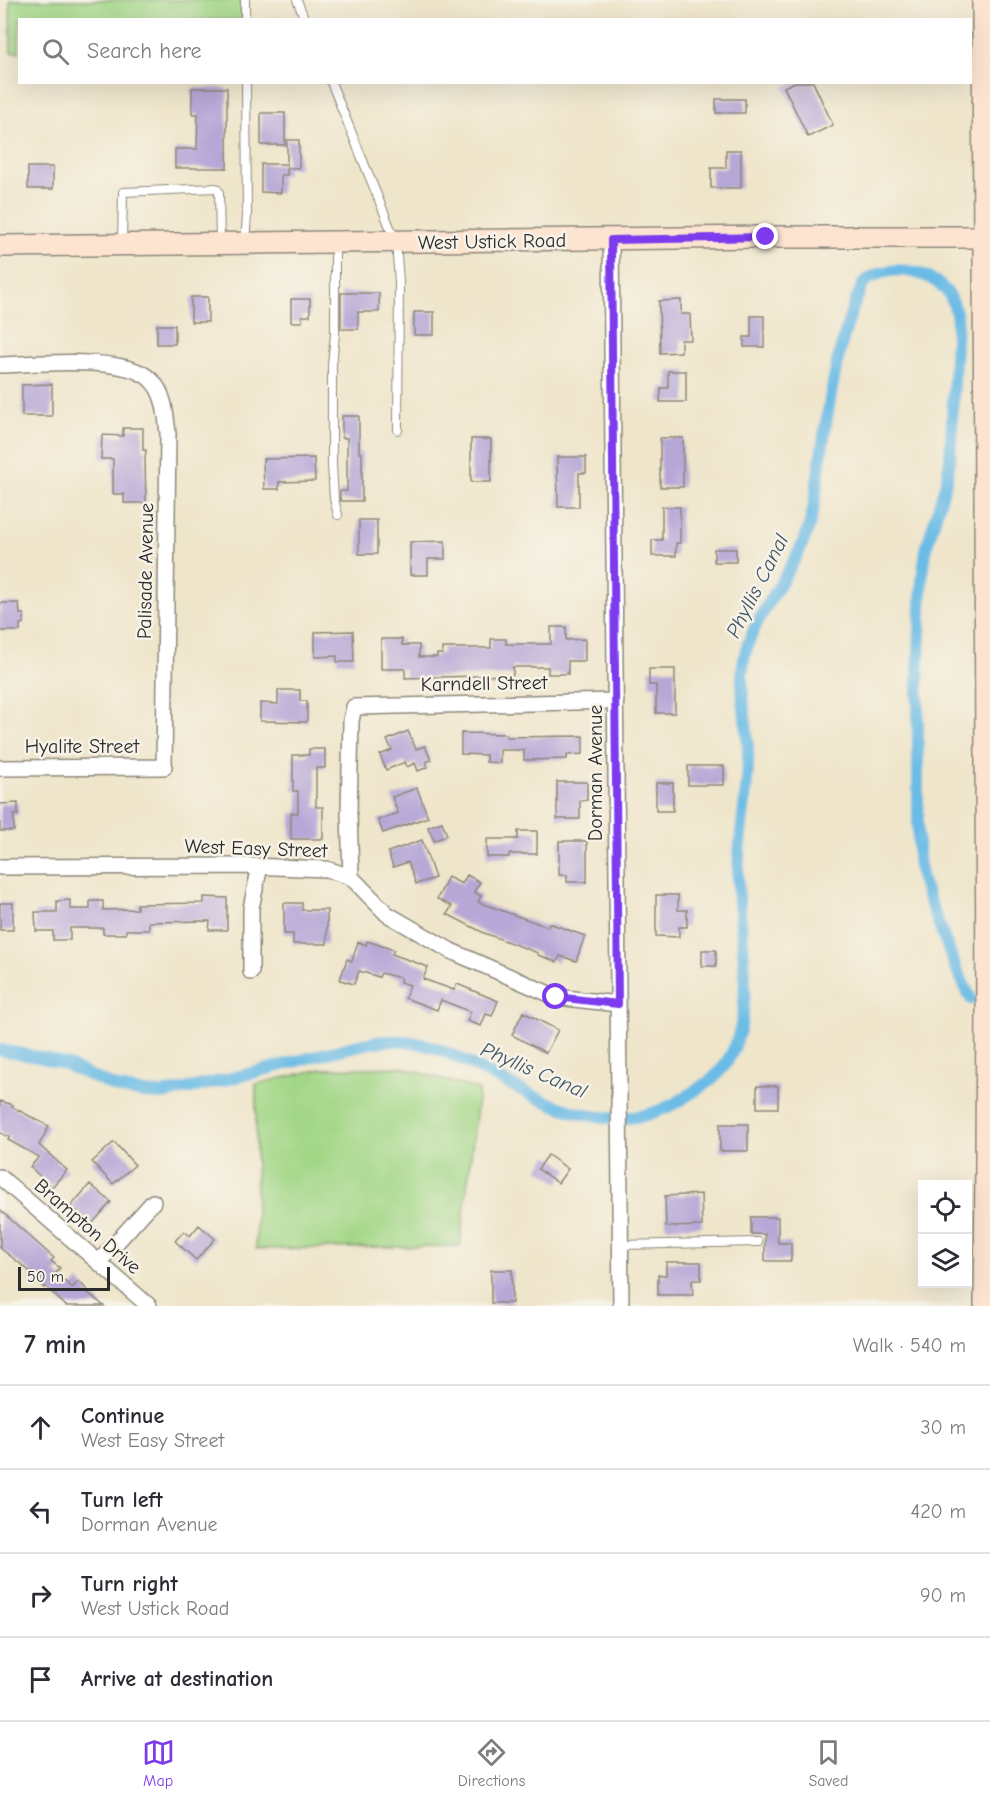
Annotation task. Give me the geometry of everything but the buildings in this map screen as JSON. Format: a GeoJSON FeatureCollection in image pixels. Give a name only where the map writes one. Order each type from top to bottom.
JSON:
{"type":"FeatureCollection","features":[{"type":"Feature","properties":{"kind":"main road"},"geometry":{"type":"LineString","coordinates":[[983,0],[987,237],[985,1306]]}},
{"type":"Feature","properties":{"kind":"main road","name":"West Ustick Road"},"geometry":{"type":"LineString","coordinates":[[0,246],[766,237],[987,237]]}},
{"type":"Feature","properties":{"kind":"street","name":"Dorman Avenue"},"geometry":{"type":"LineString","coordinates":[[611,240],[621,1306]]}},
{"type":"Feature","properties":{"kind":"street","name":"Palisade Avenue"},"geometry":{"type":"LineString","coordinates":[[0,365],[106,364],[124,367],[140,372],[150,379],[163,401],[168,434],[164,767]]}},
{"type":"Feature","properties":{"kind":"street","name":"Karndell Street"},"geometry":{"type":"LineString","coordinates":[[351,877],[349,813],[351,721],[354,707],[616,702]]}},
{"type":"Feature","properties":{"kind":"street","name":"Hyalite Street"},"geometry":{"type":"LineString","coordinates":[[0,768],[164,767]]}},
{"type":"Feature","properties":{"kind":"street","name":"West Easy Street"},"geometry":{"type":"LineString","coordinates":[[0,867],[260,866],[326,869],[351,877],[387,914],[451,951],[556,997],[618,1004]]}},
{"type":"Feature","properties":{"kind":"street"},"geometry":{"type":"LineString","coordinates":[[251,972],[251,908],[260,866]]}},
{"type":"Feature","properties":{"kind":"street","name":"Brampton Drive"},"geometry":{"type":"LineString","coordinates":[[0,1177],[149,1306]]}},
{"type":"Feature","properties":{"kind":"street"},"geometry":{"type":"LineString","coordinates":[[99,1262],[153,1202]]}},
{"type":"Feature","properties":{"kind":"lane"},"geometry":{"type":"LineString","coordinates":[[244,0],[245,18]]}},
{"type":"Feature","properties":{"kind":"lane"},"geometry":{"type":"LineString","coordinates":[[297,0],[304,18]]}},
{"type":"Feature","properties":{"kind":"lane"},"geometry":{"type":"LineString","coordinates":[[245,244],[247,215],[246,84]]}},
{"type":"Feature","properties":{"kind":"lane"},"geometry":{"type":"LineString","coordinates":[[332,84],[396,242],[399,282],[398,430]]}},
{"type":"Feature","properties":{"kind":"lane"},"geometry":{"type":"LineString","coordinates":[[122,245],[123,192],[216,188],[219,192],[220,244]]}},
{"type":"Feature","properties":{"kind":"lane"},"geometry":{"type":"LineString","coordinates":[[335,243],[332,464],[334,499],[338,515]]}},
{"type":"Feature","properties":{"kind":"lane"},"geometry":{"type":"LineString","coordinates":[[621,1245],[758,1242]]}},
{"type":"Feature","properties":{"kind":"green space"},"geometry":{"type":"Polygon","coordinates":[[[10,0],[241,0],[242,18],[18,18],[18,52],[11,52],[10,0]]]}},
{"type":"Feature","properties":{"kind":"green space"},"geometry":{"type":"Polygon","coordinates":[[[401,1067],[479,1090],[460,1246],[256,1249],[256,1084],[321,1069],[401,1067]]]}},
{"type":"Feature","properties":{"kind":"waterway","name":"Phyllis Canal"},"geometry":{"type":"LineString","coordinates":[[0,1050],[64,1064],[118,1088],[162,1094],[365,1044],[388,1041],[410,1042],[444,1051],[552,1104],[593,1116],[614,1118],[643,1116],[658,1111],[680,1101],[711,1080],[728,1061],[738,1037],[743,1012],[744,956],[738,877],[748,772],[742,677],[746,650],[759,619],[795,560],[810,524],[836,368],[854,304],[863,284],[872,277],[894,271],[917,273],[939,284],[951,298],[957,318],[950,461],[926,549],[922,579],[918,682],[918,859],[922,881],[955,966],[971,999]]}},
{"type":"Feature","properties":{"kind":"route"},"geometry":{"type":"LineString","coordinates":[[556,997],[618,1004],[611,240],[766,237]]}}]}
